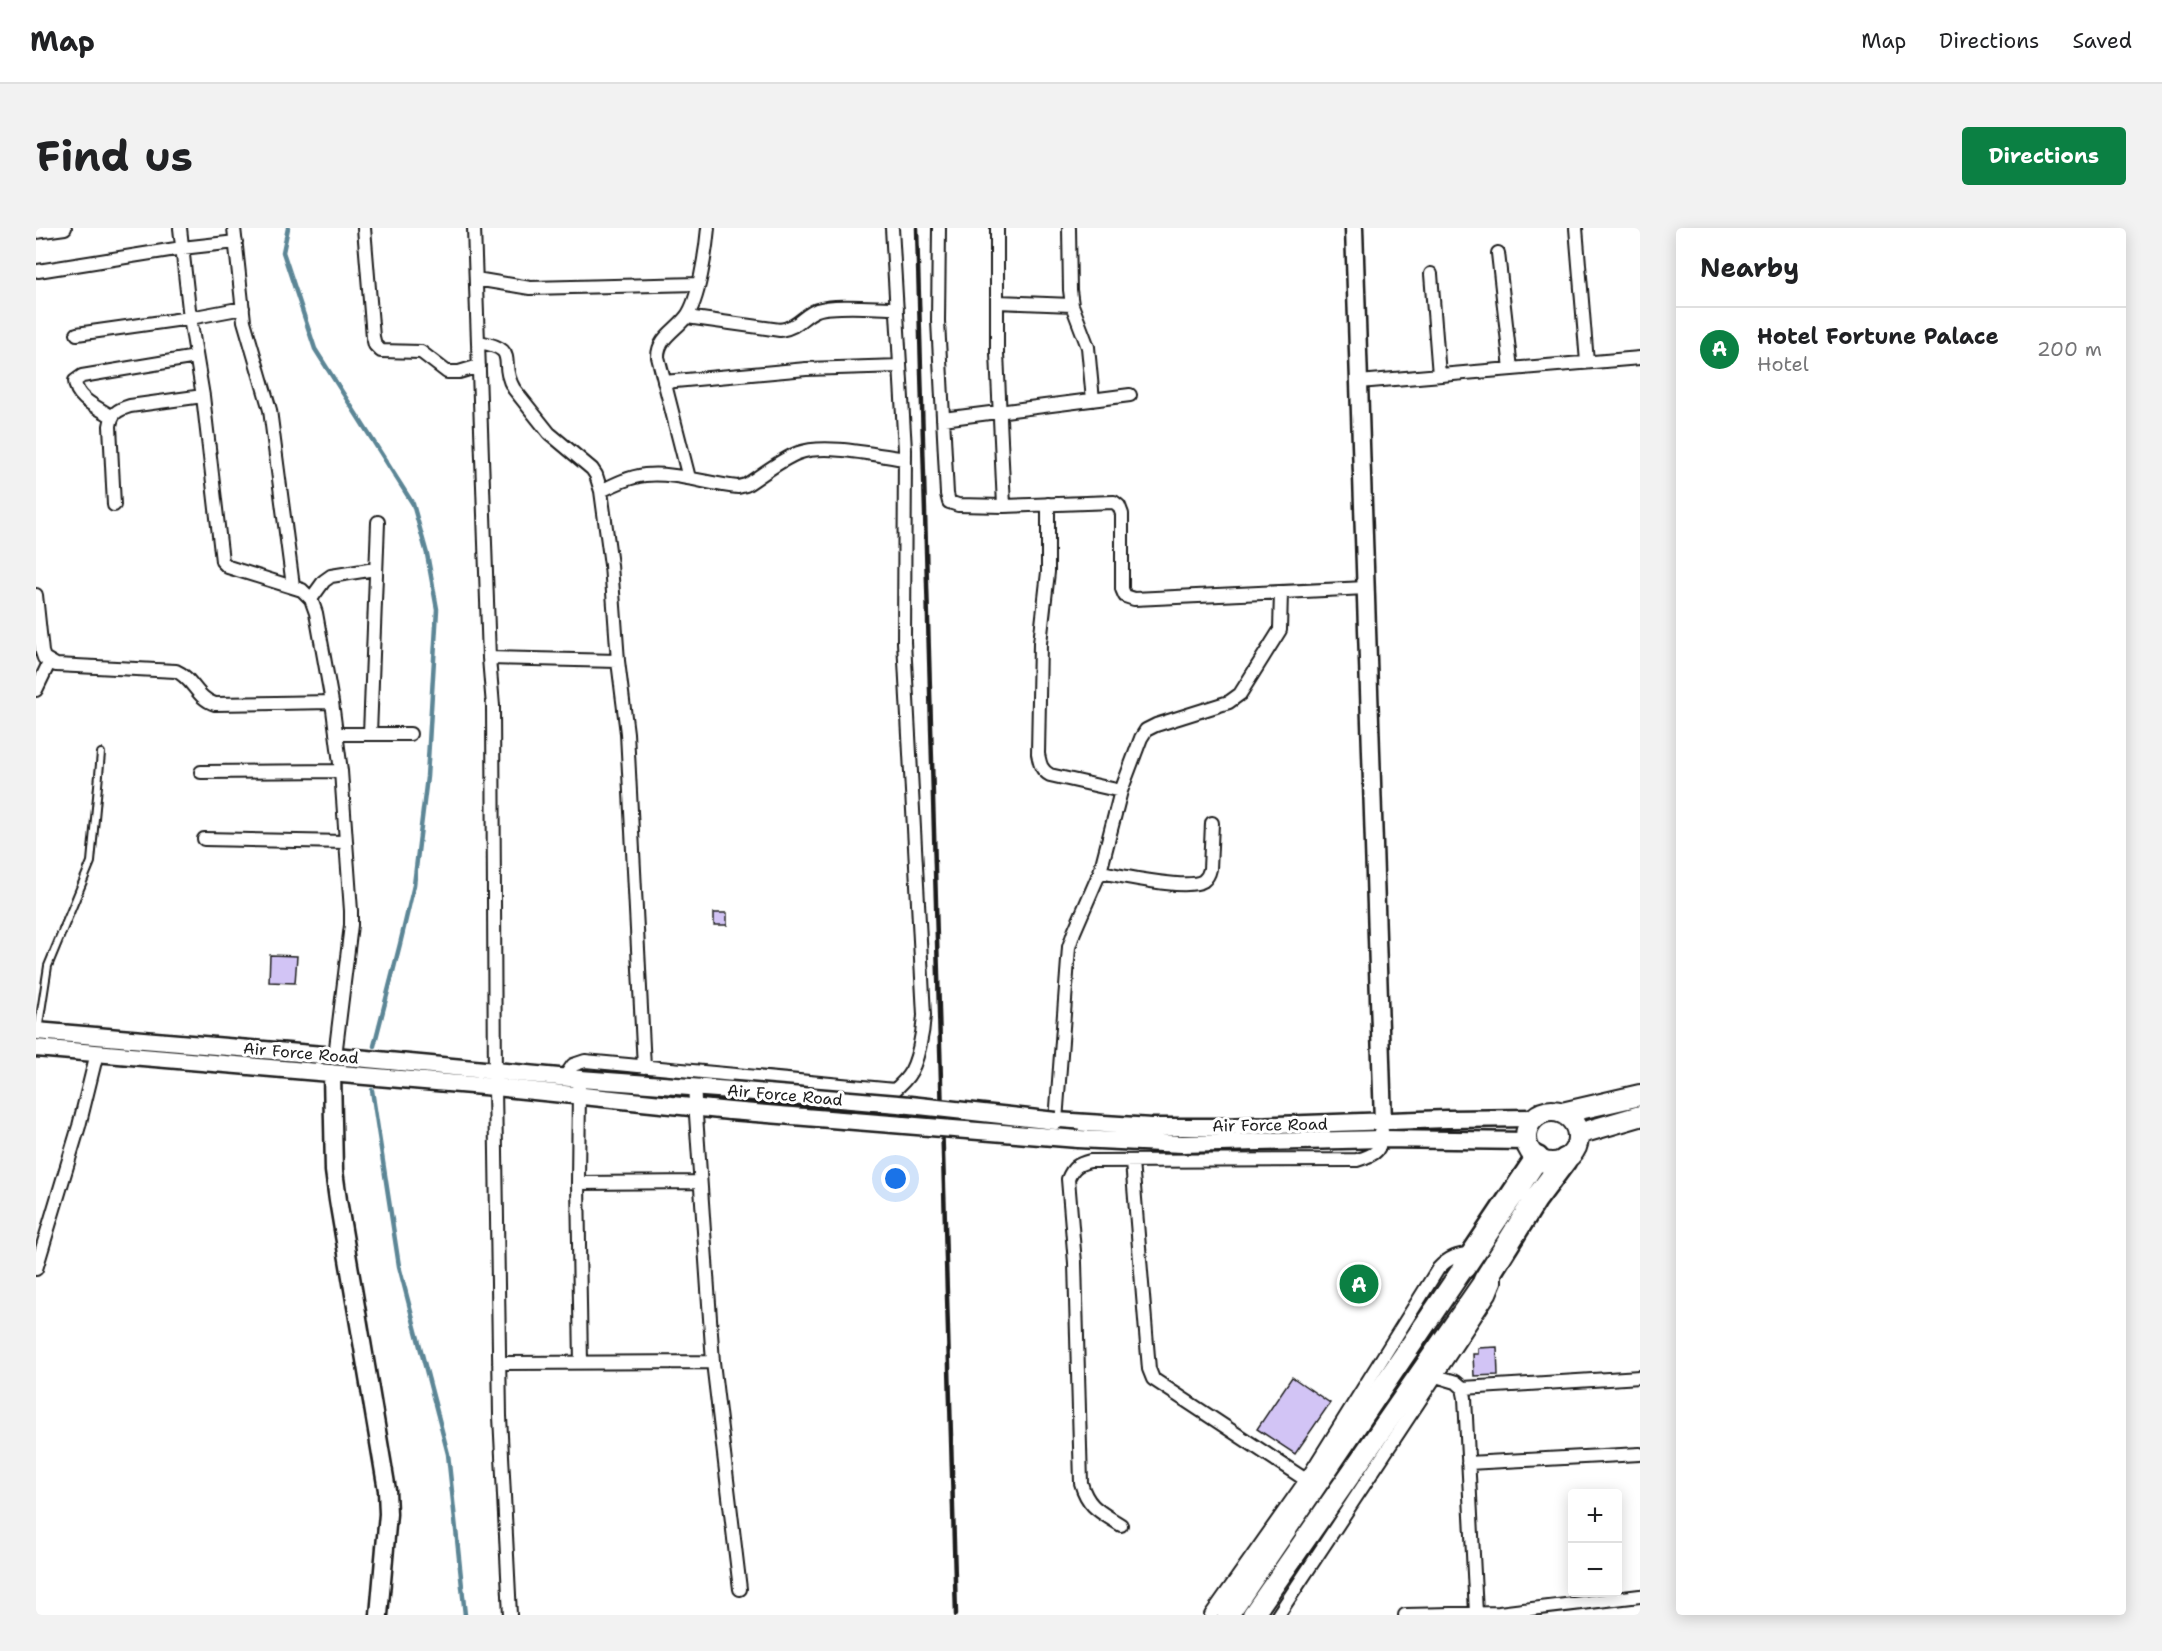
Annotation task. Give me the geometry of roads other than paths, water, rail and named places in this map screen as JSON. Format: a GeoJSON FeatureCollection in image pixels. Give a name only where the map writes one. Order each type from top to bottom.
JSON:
{"type":"FeatureCollection","features":[{"type":"Feature","properties":{"kind":"highway"},"geometry":{"type":"LineString","coordinates":[[1468,1260],[1532,1149]]}},
{"type":"Feature","properties":{"kind":"highway"},"geometry":{"type":"LineString","coordinates":[[1490,1272],[1535,1200],[1566,1160]]}},
{"type":"Feature","properties":{"kind":"main road"},"geometry":{"type":"LineString","coordinates":[[1562,1113],[1575,1124],[1578,1134],[1577,1144],[1573,1153],[1566,1160],[1556,1163],[1546,1162],[1532,1149],[1527,1130],[1536,1118],[1549,1111],[1562,1113],[1640,1095]]}},
{"type":"Feature","properties":{"kind":"main road"},"geometry":{"type":"LineString","coordinates":[[1578,1134],[1640,1116]]}},
{"type":"Feature","properties":{"kind":"main road"},"geometry":{"type":"LineString","coordinates":[[1228,1615],[1468,1260]]}},
{"type":"Feature","properties":{"kind":"main road"},"geometry":{"type":"LineString","coordinates":[[1252,1615],[1490,1272]]}},
{"type":"Feature","properties":{"kind":"street"},"geometry":{"type":"LineString","coordinates":[[36,232],[65,228]]}},
{"type":"Feature","properties":{"kind":"street"},"geometry":{"type":"LineString","coordinates":[[180,228],[222,561],[228,567],[302,590],[311,599],[316,613],[332,702],[341,771],[351,925],[335,1056]]}},
{"type":"Feature","properties":{"kind":"street"},"geometry":{"type":"LineString","coordinates":[[234,228],[248,334],[270,410],[293,586]]}},
{"type":"Feature","properties":{"kind":"street"},"geometry":{"type":"LineString","coordinates":[[364,228],[375,345],[381,351],[422,352],[447,372],[459,372],[479,366]]}},
{"type":"Feature","properties":{"kind":"street"},"geometry":{"type":"LineString","coordinates":[[474,228],[489,658],[493,706],[499,1363],[510,1615]]}},
{"type":"Feature","properties":{"kind":"street"},"geometry":{"type":"LineString","coordinates":[[689,478],[664,382],[658,349],[661,342],[687,317],[692,307],[708,228]]}},
{"type":"Feature","properties":{"kind":"street"},"geometry":{"type":"LineString","coordinates":[[879,1103],[895,1090],[911,1071],[923,1029],[924,1015],[904,642],[905,459],[892,228]]}},
{"type":"Feature","properties":{"kind":"street"},"geometry":{"type":"LineString","coordinates":[[939,228],[938,321],[949,502],[958,505],[1004,506],[1114,502],[1119,506],[1122,514],[1121,579],[1125,596],[1134,599],[1366,588]]}},
{"type":"Feature","properties":{"kind":"street"},"geometry":{"type":"LineString","coordinates":[[997,228],[997,353],[1004,506]]}},
{"type":"Feature","properties":{"kind":"street"},"geometry":{"type":"LineString","coordinates":[[1069,228],[1072,305],[1088,347],[1093,400]]}},
{"type":"Feature","properties":{"kind":"street"},"geometry":{"type":"LineString","coordinates":[[1121,1525],[1090,1505],[1084,1496],[1081,1483],[1075,1263],[1068,1179],[1072,1168],[1090,1161],[1357,1160],[1371,1156],[1380,1148],[1382,1130],[1354,228]]}},
{"type":"Feature","properties":{"kind":"street"},"geometry":{"type":"LineString","coordinates":[[1576,228],[1587,362]]}},
{"type":"Feature","properties":{"kind":"street"},"geometry":{"type":"LineString","coordinates":[[38,271],[182,248],[236,242]]}},
{"type":"Feature","properties":{"kind":"street"},"geometry":{"type":"LineString","coordinates":[[1498,253],[1511,369]]}},
{"type":"Feature","properties":{"kind":"street"},"geometry":{"type":"LineString","coordinates":[[1431,274],[1439,375]]}},
{"type":"Feature","properties":{"kind":"street"},"geometry":{"type":"LineString","coordinates":[[476,279],[530,288],[698,284]]}},
{"type":"Feature","properties":{"kind":"street"},"geometry":{"type":"LineString","coordinates":[[997,302],[1072,305]]}},
{"type":"Feature","properties":{"kind":"street"},"geometry":{"type":"LineString","coordinates":[[77,334],[243,308]]}},
{"type":"Feature","properties":{"kind":"street"},"geometry":{"type":"LineString","coordinates":[[687,317],[780,330],[792,328],[815,311],[828,308],[897,308]]}},
{"type":"Feature","properties":{"kind":"street"},"geometry":{"type":"LineString","coordinates":[[479,342],[498,345],[504,351],[510,383],[514,389],[549,433],[592,469],[601,491],[611,566],[618,661],[627,733],[644,1067]]}},
{"type":"Feature","properties":{"kind":"street"},"geometry":{"type":"LineString","coordinates":[[111,416],[81,396],[76,389],[75,381],[82,376],[196,357]]}},
{"type":"Feature","properties":{"kind":"street"},"geometry":{"type":"LineString","coordinates":[[1359,382],[1640,358]]}},
{"type":"Feature","properties":{"kind":"street"},"geometry":{"type":"LineString","coordinates":[[664,382],[806,369],[900,366]]}},
{"type":"Feature","properties":{"kind":"street"},"geometry":{"type":"LineString","coordinates":[[943,419],[1130,395]]}},
{"type":"Feature","properties":{"kind":"street"},"geometry":{"type":"LineString","coordinates":[[114,506],[111,416],[119,409],[130,406],[203,396]]}},
{"type":"Feature","properties":{"kind":"street"},"geometry":{"type":"LineString","coordinates":[[601,491],[625,480],[644,475],[689,478],[738,487],[746,485],[796,454],[805,451],[848,451],[905,459]]}},
{"type":"Feature","properties":{"kind":"street"},"geometry":{"type":"LineString","coordinates":[[1048,504],[1048,572],[1040,644],[1038,754],[1040,763],[1043,771],[1050,775],[1121,791]]}},
{"type":"Feature","properties":{"kind":"street"},"geometry":{"type":"LineString","coordinates":[[370,734],[378,522]]}},
{"type":"Feature","properties":{"kind":"street"},"geometry":{"type":"LineString","coordinates":[[311,599],[324,581],[331,576],[375,569]]}},
{"type":"Feature","properties":{"kind":"street"},"geometry":{"type":"LineString","coordinates":[[1056,1121],[1069,947],[1100,872],[1121,791],[1141,738],[1146,730],[1156,724],[1229,702],[1240,694],[1280,630],[1281,592]]}},
{"type":"Feature","properties":{"kind":"street"},"geometry":{"type":"LineString","coordinates":[[36,595],[42,652],[49,663],[176,672],[184,674],[202,698],[215,704],[332,702]]}},
{"type":"Feature","properties":{"kind":"street"},"geometry":{"type":"LineString","coordinates":[[489,658],[618,661]]}},
{"type":"Feature","properties":{"kind":"street"},"geometry":{"type":"LineString","coordinates":[[36,690],[49,663]]}},
{"type":"Feature","properties":{"kind":"street"},"geometry":{"type":"LineString","coordinates":[[336,734],[410,734]]}},
{"type":"Feature","properties":{"kind":"street"},"geometry":{"type":"LineString","coordinates":[[201,772],[341,771]]}},
{"type":"Feature","properties":{"kind":"street"},"geometry":{"type":"LineString","coordinates":[[1100,872],[1152,881],[1192,884],[1202,882],[1208,876],[1210,869],[1212,823]]}},
{"type":"Feature","properties":{"kind":"street"},"geometry":{"type":"LineString","coordinates":[[204,839],[346,842]]}},
{"type":"Feature","properties":{"kind":"street","name":"Air Force Road"},"geometry":{"type":"LineString","coordinates":[[37,1037],[335,1056],[495,1078],[579,1096],[696,1109],[1078,1139],[1182,1144],[1382,1130],[1447,1119],[1536,1118]]}},
{"type":"Feature","properties":{"kind":"street","name":"Air Force Road"},"geometry":{"type":"LineString","coordinates":[[37,1037],[97,1053],[332,1072],[495,1078],[572,1078],[694,1086],[1056,1121],[1152,1127],[1382,1130],[1532,1149]]}},
{"type":"Feature","properties":{"kind":"street"},"geometry":{"type":"LineString","coordinates":[[37,1263],[79,1126],[97,1053]]}},
{"type":"Feature","properties":{"kind":"street"},"geometry":{"type":"LineString","coordinates":[[581,1363],[579,1096],[572,1078],[573,1065],[585,1061],[895,1090]]}},
{"type":"Feature","properties":{"kind":"street"},"geometry":{"type":"LineString","coordinates":[[332,1072],[334,1171],[387,1490],[388,1514],[380,1615]]}},
{"type":"Feature","properties":{"kind":"street"},"geometry":{"type":"LineString","coordinates":[[694,1086],[713,1362],[740,1589]]}},
{"type":"Feature","properties":{"kind":"street"},"geometry":{"type":"LineString","coordinates":[[1132,1162],[1149,1369],[1153,1379],[1306,1480]]}},
{"type":"Feature","properties":{"kind":"street"},"geometry":{"type":"LineString","coordinates":[[578,1184],[700,1182]]}},
{"type":"Feature","properties":{"kind":"street"},"geometry":{"type":"LineString","coordinates":[[1211,1615],[1306,1480],[1438,1269],[1454,1255],[1468,1260]]}},
{"type":"Feature","properties":{"kind":"street"},"geometry":{"type":"LineString","coordinates":[[1278,1615],[1490,1294],[1495,1282],[1490,1272]]}},
{"type":"Feature","properties":{"kind":"street"},"geometry":{"type":"LineString","coordinates":[[499,1363],[713,1362]]}},
{"type":"Feature","properties":{"kind":"street"},"geometry":{"type":"LineString","coordinates":[[1436,1376],[1456,1382],[1463,1388],[1640,1377]]}},
{"type":"Feature","properties":{"kind":"street"},"geometry":{"type":"LineString","coordinates":[[1463,1388],[1476,1613]]}},
{"type":"Feature","properties":{"kind":"street"},"geometry":{"type":"LineString","coordinates":[[1468,1463],[1640,1454]]}},
{"type":"Feature","properties":{"kind":"street"},"geometry":{"type":"LineString","coordinates":[[1405,1615],[1500,1614],[1568,1609],[1640,1596]]}},
{"type":"Feature","properties":{"kind":"lane"},"geometry":{"type":"LineString","coordinates":[[37,1037],[48,966],[91,862],[101,753]]}},
{"type":"Feature","properties":{"kind":"waterway"},"geometry":{"type":"LineString","coordinates":[[288,228],[283,252],[315,349],[413,504],[427,554],[437,609],[427,777],[414,885],[374,1046]]}},
{"type":"Feature","properties":{"kind":"waterway"},"geometry":{"type":"LineString","coordinates":[[372,1090],[399,1266],[448,1454],[465,1615]]}},
{"type":"Feature","properties":{"kind":"railway"},"geometry":{"type":"LineString","coordinates":[[917,228],[956,1615]]}},
{"type":"Feature","properties":{"kind":"place","name":"Hotel Fortune Palace"},"geometry":{"type":"Point","coordinates":[1359,1284]}}]}
